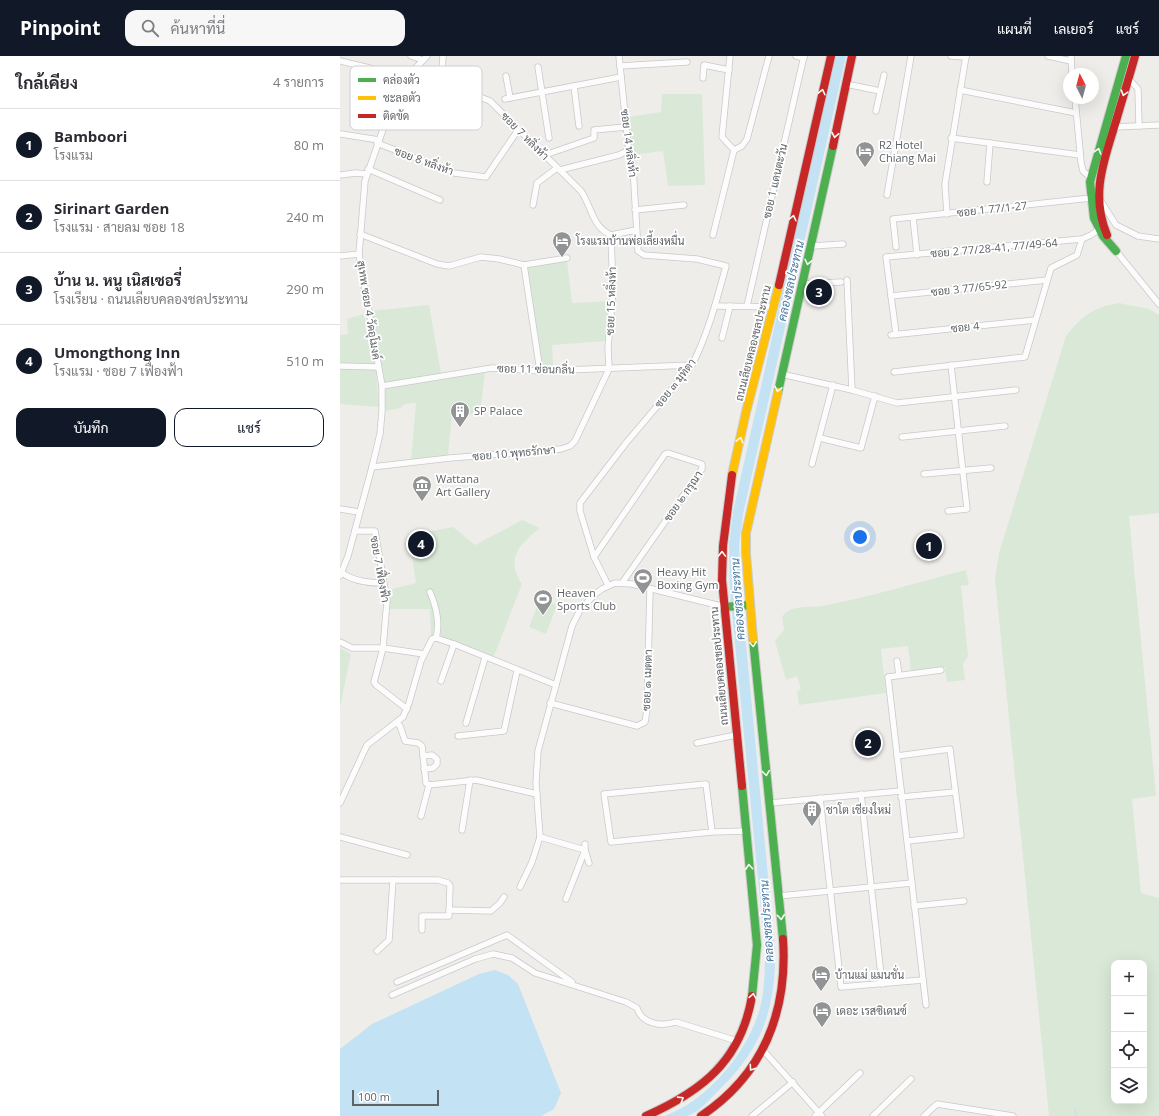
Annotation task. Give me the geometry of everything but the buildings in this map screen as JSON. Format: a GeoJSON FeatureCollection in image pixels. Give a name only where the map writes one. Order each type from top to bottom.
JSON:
{"type":"FeatureCollection","features":[{"type":"Feature","properties":{"kind":"main road","name":"ถนนเลียบคลองชลประทาน"},"geometry":{"type":"LineString","coordinates":[[646,1116],[674,1104],[695,1090],[712,1075],[727,1058],[738,1041],[751,1004],[757,945],[736,735],[722,557],[727,503],[734,464],[773,307],[831,56]]}},
{"type":"Feature","properties":{"kind":"main road"},"geometry":{"type":"LineString","coordinates":[[701,1116],[722,1101],[736,1088],[763,1050],[769,1037],[784,985],[783,934],[770,804],[746,605],[746,533],[781,374],[812,246],[852,56]]}},
{"type":"Feature","properties":{"kind":"main road"},"geometry":{"type":"LineString","coordinates":[[1116,251],[1104,230],[1091,180],[1095,160],[1126,56]]}},
{"type":"Feature","properties":{"kind":"main road"},"geometry":{"type":"LineString","coordinates":[[1116,251],[1099,229],[1094,218],[1095,198],[1135,56]]}},
{"type":"Feature","properties":{"kind":"main road"},"geometry":{"type":"LineString","coordinates":[[1091,180],[1100,183]]}},
{"type":"Feature","properties":{"kind":"main road"},"geometry":{"type":"LineString","coordinates":[[727,607],[746,605]]}},
{"type":"Feature","properties":{"kind":"street"},"geometry":{"type":"LineString","coordinates":[[411,56],[425,58]]}},
{"type":"Feature","properties":{"kind":"street","name":"ซอย 7 หลิ่งห้า"},"geometry":{"type":"LineString","coordinates":[[442,66],[443,56]]}},
{"type":"Feature","properties":{"kind":"street","name":"ซอย 14 หลิ่งห้า"},"geometry":{"type":"LineString","coordinates":[[619,56],[626,127],[633,167],[636,230]]}},
{"type":"Feature","properties":{"kind":"street"},"geometry":{"type":"LineString","coordinates":[[730,56],[722,137],[734,150]]}},
{"type":"Feature","properties":{"kind":"street"},"geometry":{"type":"LineString","coordinates":[[713,235],[734,150],[742,146],[747,139],[769,56]]}},
{"type":"Feature","properties":{"kind":"street"},"geometry":{"type":"LineString","coordinates":[[796,56],[804,57]]}},
{"type":"Feature","properties":{"kind":"street"},"geometry":{"type":"LineString","coordinates":[[888,195],[911,56]]}},
{"type":"Feature","properties":{"kind":"street"},"geometry":{"type":"LineString","coordinates":[[947,214],[945,184],[951,138],[966,56],[951,56]]}},
{"type":"Feature","properties":{"kind":"street"},"geometry":{"type":"LineString","coordinates":[[1048,56],[1071,58],[1072,68]]}},
{"type":"Feature","properties":{"kind":"street","name":"ซอย 1 แดนตะวัน"},"geometry":{"type":"LineString","coordinates":[[747,306],[804,57]]}},
{"type":"Feature","properties":{"kind":"street","name":"สุเทพ ซอย 4 วัดอุโมงค์"},"geometry":{"type":"LineString","coordinates":[[417,66],[425,58]]}},
{"type":"Feature","properties":{"kind":"street"},"geometry":{"type":"LineString","coordinates":[[340,61],[359,66]]}},
{"type":"Feature","properties":{"kind":"street"},"geometry":{"type":"LineString","coordinates":[[620,66],[687,62]]}},
{"type":"Feature","properties":{"kind":"street"},"geometry":{"type":"LineString","coordinates":[[703,78],[704,65],[729,70]]}},
{"type":"Feature","properties":{"kind":"street"},"geometry":{"type":"LineString","coordinates":[[538,67],[549,138]]}},
{"type":"Feature","properties":{"kind":"street"},"geometry":{"type":"LineString","coordinates":[[876,111],[884,75]]}},
{"type":"Feature","properties":{"kind":"street"},"geometry":{"type":"LineString","coordinates":[[506,76],[507,99],[621,76]]}},
{"type":"Feature","properties":{"kind":"street"},"geometry":{"type":"LineString","coordinates":[[1128,78],[1138,89],[1139,126]]}},
{"type":"Feature","properties":{"kind":"street"},"geometry":{"type":"LineString","coordinates":[[846,84],[880,91]]}},
{"type":"Feature","properties":{"kind":"street"},"geometry":{"type":"LineString","coordinates":[[574,86],[580,126]]}},
{"type":"Feature","properties":{"kind":"street"},"geometry":{"type":"LineString","coordinates":[[960,90],[1076,113]]}},
{"type":"Feature","properties":{"kind":"street","name":"ซอย 7 หลิ่งห้า"},"geometry":{"type":"LineString","coordinates":[[482,98],[490,101],[581,190],[587,200],[596,224],[603,232],[611,235]]}},
{"type":"Feature","properties":{"kind":"street"},"geometry":{"type":"LineString","coordinates":[[1075,104],[1080,155],[1083,170],[1091,180]]}},
{"type":"Feature","properties":{"kind":"street"},"geometry":{"type":"LineString","coordinates":[[1114,127],[1159,125]]}},
{"type":"Feature","properties":{"kind":"street"},"geometry":{"type":"LineString","coordinates":[[545,155],[594,138],[594,130],[626,127]]}},
{"type":"Feature","properties":{"kind":"street","name":"สุเทพ ซอย 4 วัดอุโมงค์"},"geometry":{"type":"LineString","coordinates":[[341,574],[355,531],[380,434],[382,386],[359,254],[368,171],[382,130]]}},
{"type":"Feature","properties":{"kind":"street","name":"ซอย 8 หลิ่งห้า"},"geometry":{"type":"LineString","coordinates":[[378,142],[454,173],[486,177],[518,130]]}},
{"type":"Feature","properties":{"kind":"street"},"geometry":{"type":"LineString","coordinates":[[342,134],[378,142]]}},
{"type":"Feature","properties":{"kind":"street"},"geometry":{"type":"LineString","coordinates":[[951,138],[1080,155]]}},
{"type":"Feature","properties":{"kind":"street"},"geometry":{"type":"LineString","coordinates":[[987,182],[990,143]]}},
{"type":"Feature","properties":{"kind":"street"},"geometry":{"type":"LineString","coordinates":[[533,205],[537,183],[559,169],[619,155],[629,150]]}},
{"type":"Feature","properties":{"kind":"street"},"geometry":{"type":"LineString","coordinates":[[340,175],[368,171],[440,200]]}},
{"type":"Feature","properties":{"kind":"street"},"geometry":{"type":"LineString","coordinates":[[1095,198],[1116,225],[1138,236],[1159,239]]}},
{"type":"Feature","properties":{"kind":"street","name":"ซอย 1 77/1-27"},"geometry":{"type":"LineString","coordinates":[[896,247],[893,220],[1095,198]]}},
{"type":"Feature","properties":{"kind":"street"},"geometry":{"type":"LineString","coordinates":[[635,210],[684,205]]}},
{"type":"Feature","properties":{"kind":"street"},"geometry":{"type":"LineString","coordinates":[[913,217],[917,255]]}},
{"type":"Feature","properties":{"kind":"street","name":"ซอย 2 77/28-41, 77/49-64"},"geometry":{"type":"LineString","coordinates":[[891,296],[886,257],[1082,239],[1089,237],[1099,229]]}},
{"type":"Feature","properties":{"kind":"street"},"geometry":{"type":"LineString","coordinates":[[611,235],[636,230]]}},
{"type":"Feature","properties":{"kind":"street","name":"ซอย ๓ มุทิตา"},"geometry":{"type":"LineString","coordinates":[[608,585],[594,557],[580,511],[580,503],[626,443],[692,365],[715,306],[726,266],[697,258],[641,254],[638,251],[636,230]]}},
{"type":"Feature","properties":{"kind":"street"},"geometry":{"type":"LineString","coordinates":[[360,234],[437,264],[449,266],[481,257],[499,259],[524,265],[567,258]]}},
{"type":"Feature","properties":{"kind":"street","name":"ซอย 15 หลิ่งห้า"},"geometry":{"type":"LineString","coordinates":[[609,369],[608,347],[613,291],[611,235]]}},
{"type":"Feature","properties":{"kind":"street"},"geometry":{"type":"LineString","coordinates":[[894,372],[1025,357],[1034,320],[1053,266],[1077,255],[1082,239]]}},
{"type":"Feature","properties":{"kind":"street"},"geometry":{"type":"LineString","coordinates":[[812,246],[843,244]]}},
{"type":"Feature","properties":{"kind":"street"},"geometry":{"type":"LineString","coordinates":[[1116,251],[1159,304]]}},
{"type":"Feature","properties":{"kind":"street"},"geometry":{"type":"LineString","coordinates":[[340,256],[359,254]]}},
{"type":"Feature","properties":{"kind":"street"},"geometry":{"type":"LineString","coordinates":[[524,265],[540,370]]}},
{"type":"Feature","properties":{"kind":"street","name":"ซอย 3 77/65-92"},"geometry":{"type":"LineString","coordinates":[[891,296],[1048,280]]}},
{"type":"Feature","properties":{"kind":"street"},"geometry":{"type":"LineString","coordinates":[[803,284],[844,281],[852,390]]}},
{"type":"Feature","properties":{"kind":"street","name":"ซอย 4"},"geometry":{"type":"LineString","coordinates":[[891,296],[893,334],[1034,320]]}},
{"type":"Feature","properties":{"kind":"street"},"geometry":{"type":"LineString","coordinates":[[715,306],[773,307]]}},
{"type":"Feature","properties":{"kind":"street"},"geometry":{"type":"LineString","coordinates":[[722,338],[730,306]]}},
{"type":"Feature","properties":{"kind":"street","name":"ซอย 11 ซ่อนกลิ่น"},"geometry":{"type":"LineString","coordinates":[[382,386],[492,368],[540,370],[609,369],[692,365]]}},
{"type":"Feature","properties":{"kind":"street"},"geometry":{"type":"LineString","coordinates":[[948,511],[967,509],[951,365]]}},
{"type":"Feature","properties":{"kind":"street"},"geometry":{"type":"LineString","coordinates":[[340,366],[378,367]]}},
{"type":"Feature","properties":{"kind":"street","name":"ซอย 10 พุทธรักษา"},"geometry":{"type":"LineString","coordinates":[[372,467],[450,458],[561,449],[570,446],[575,441],[609,369]]}},
{"type":"Feature","properties":{"kind":"street"},"geometry":{"type":"LineString","coordinates":[[781,374],[834,385],[897,403],[1016,390]]}},
{"type":"Feature","properties":{"kind":"street"},"geometry":{"type":"LineString","coordinates":[[812,464],[834,385]]}},
{"type":"Feature","properties":{"kind":"street"},"geometry":{"type":"LineString","coordinates":[[820,438],[861,448],[875,396]]}},
{"type":"Feature","properties":{"kind":"street"},"geometry":{"type":"LineString","coordinates":[[902,437],[1005,426]]}},
{"type":"Feature","properties":{"kind":"street","name":"ซอย ๒ กรุณา"},"geometry":{"type":"LineString","coordinates":[[594,557],[666,454],[668,453],[702,464],[702,469],[622,582]]}},
{"type":"Feature","properties":{"kind":"street"},"geometry":{"type":"LineString","coordinates":[[924,474],[991,468]]}},
{"type":"Feature","properties":{"kind":"street"},"geometry":{"type":"LineString","coordinates":[[340,509],[359,512]]}},
{"type":"Feature","properties":{"kind":"street","name":"ซอย 7 เฟื่องฟ้า"},"geometry":{"type":"LineString","coordinates":[[355,531],[375,531],[384,583],[386,601],[383,648],[381,661],[374,682],[407,709]]}},
{"type":"Feature","properties":{"kind":"street"},"geometry":{"type":"LineString","coordinates":[[341,574],[347,577],[374,583],[384,583]]}},
{"type":"Feature","properties":{"kind":"street"},"geometry":{"type":"LineString","coordinates":[[520,886],[532,862],[540,837],[536,769],[538,751],[550,703],[575,618],[595,594],[608,585],[622,582],[727,607]]}},
{"type":"Feature","properties":{"kind":"street","name":"ซอย ๑ เมตตา"},"geometry":{"type":"LineString","coordinates":[[550,703],[637,726],[645,722],[647,710],[650,589]]}},
{"type":"Feature","properties":{"kind":"street"},"geometry":{"type":"LineString","coordinates":[[430,592],[434,600],[438,621],[436,638]]}},
{"type":"Feature","properties":{"kind":"street"},"geometry":{"type":"LineString","coordinates":[[340,803],[367,745],[397,723],[407,709],[424,654],[432,639],[436,638],[454,644],[517,671],[556,685]]}},
{"type":"Feature","properties":{"kind":"street"},"geometry":{"type":"LineString","coordinates":[[340,642],[352,648],[383,648],[424,654]]}},
{"type":"Feature","properties":{"kind":"street"},"geometry":{"type":"LineString","coordinates":[[441,681],[454,644]]}},
{"type":"Feature","properties":{"kind":"street"},"geometry":{"type":"LineString","coordinates":[[466,723],[485,658]]}},
{"type":"Feature","properties":{"kind":"street"},"geometry":{"type":"LineString","coordinates":[[897,660],[899,675]]}},
{"type":"Feature","properties":{"kind":"street"},"geometry":{"type":"LineString","coordinates":[[926,1005],[888,677],[941,670]]}},
{"type":"Feature","properties":{"kind":"street"},"geometry":{"type":"LineString","coordinates":[[458,736],[504,731],[517,671]]}},
{"type":"Feature","properties":{"kind":"street"},"geometry":{"type":"LineString","coordinates":[[397,723],[400,726],[405,741],[420,744],[426,783],[429,785]]}},
{"type":"Feature","properties":{"kind":"street"},"geometry":{"type":"LineString","coordinates":[[697,743],[736,735]]}},
{"type":"Feature","properties":{"kind":"street"},"geometry":{"type":"LineString","coordinates":[[897,756],[950,749],[961,835],[908,841]]}},
{"type":"Feature","properties":{"kind":"street"},"geometry":{"type":"LineString","coordinates":[[423,756],[432,755],[437,759],[437,764],[433,768],[424,769]]}},
{"type":"Feature","properties":{"kind":"street"},"geometry":{"type":"LineString","coordinates":[[429,785],[470,780],[537,794]]}},
{"type":"Feature","properties":{"kind":"street"},"geometry":{"type":"LineString","coordinates":[[462,830],[470,780]]}},
{"type":"Feature","properties":{"kind":"street"},"geometry":{"type":"LineString","coordinates":[[712,832],[706,784],[604,794],[611,842],[712,832],[746,831]]}},
{"type":"Feature","properties":{"kind":"street"},"geometry":{"type":"LineString","coordinates":[[422,816],[429,785]]}},
{"type":"Feature","properties":{"kind":"street"},"geometry":{"type":"LineString","coordinates":[[770,804],[900,791]]}},
{"type":"Feature","properties":{"kind":"street"},"geometry":{"type":"LineString","coordinates":[[901,797],[955,792]]}},
{"type":"Feature","properties":{"kind":"street"},"geometry":{"type":"LineString","coordinates":[[861,794],[882,984]]}},
{"type":"Feature","properties":{"kind":"street"},"geometry":{"type":"LineString","coordinates":[[820,798],[841,988],[923,980]]}},
{"type":"Feature","properties":{"kind":"street"},"geometry":{"type":"LineString","coordinates":[[340,837],[407,855]]}},
{"type":"Feature","properties":{"kind":"street"},"geometry":{"type":"LineString","coordinates":[[540,837],[585,847]]}},
{"type":"Feature","properties":{"kind":"street"},"geometry":{"type":"LineString","coordinates":[[585,847],[589,863]]}},
{"type":"Feature","properties":{"kind":"street"},"geometry":{"type":"LineString","coordinates":[[566,899],[585,847]]}},
{"type":"Feature","properties":{"kind":"street"},"geometry":{"type":"LineString","coordinates":[[340,880],[438,880],[448,883],[450,886],[449,916],[422,916],[422,930]]}},
{"type":"Feature","properties":{"kind":"street"},"geometry":{"type":"LineString","coordinates":[[377,951],[389,940],[393,880]]}},
{"type":"Feature","properties":{"kind":"street"},"geometry":{"type":"LineString","coordinates":[[779,896],[912,883]]}},
{"type":"Feature","properties":{"kind":"street"},"geometry":{"type":"LineString","coordinates":[[450,910],[491,911],[500,904],[504,897]]}},
{"type":"Feature","properties":{"kind":"street"},"geometry":{"type":"LineString","coordinates":[[914,906],[964,901]]}},
{"type":"Feature","properties":{"kind":"street"},"geometry":{"type":"LineString","coordinates":[[397,982],[507,936],[577,986]]}},
{"type":"Feature","properties":{"kind":"street"},"geometry":{"type":"LineString","coordinates":[[392,995],[475,959],[493,954],[512,958],[535,972],[632,1005],[637,1008],[640,1016],[644,1020],[668,1025],[676,1022],[738,1041]]}},
{"type":"Feature","properties":{"kind":"street"},"geometry":{"type":"LineString","coordinates":[[763,1050],[793,1082],[819,1115],[860,1073]]}},
{"type":"Feature","properties":{"kind":"street"},"geometry":{"type":"LineString","coordinates":[[873,1116],[911,1079]]}},
{"type":"Feature","properties":{"kind":"street"},"geometry":{"type":"LineString","coordinates":[[752,1116],[793,1082]]}},
{"type":"Feature","properties":{"kind":"street"},"geometry":{"type":"LineString","coordinates":[[924,1116],[937,1104],[1013,1116]]}},
{"type":"Feature","properties":{"kind":"green space"},"geometry":{"type":"Polygon","coordinates":[[[662,94],[702,94],[705,185],[668,186],[663,151],[632,155],[627,117],[661,112],[662,94]]]}},
{"type":"Feature","properties":{"kind":"green space"},"geometry":{"type":"Polygon","coordinates":[[[567,261],[572,303],[609,301],[605,341],[552,345],[553,366],[542,368],[527,267],[567,261]]]}},
{"type":"Feature","properties":{"kind":"green space"},"geometry":{"type":"Polygon","coordinates":[[[1119,303],[1149,309],[1159,315],[1159,513],[1129,516],[1156,796],[1132,799],[1141,893],[1159,898],[1159,1116],[1049,1116],[995,579],[999,553],[1066,336],[1083,318],[1102,307],[1119,303]]]}},
{"type":"Feature","properties":{"kind":"green space"},"geometry":{"type":"Polygon","coordinates":[[[429,305],[441,373],[384,383],[370,311],[429,305]]]}},
{"type":"Feature","properties":{"kind":"green space"},"geometry":{"type":"Polygon","coordinates":[[[364,314],[374,364],[340,363],[340,335],[348,334],[347,319],[364,314]]]}},
{"type":"Feature","properties":{"kind":"green space"},"geometry":{"type":"Polygon","coordinates":[[[340,368],[376,370],[379,407],[340,404],[340,368]]]}},
{"type":"Feature","properties":{"kind":"green space"},"geometry":{"type":"Polygon","coordinates":[[[485,372],[480,414],[452,415],[448,455],[411,460],[416,403],[405,404],[400,408],[386,411],[384,387],[485,372]]]}},
{"type":"Feature","properties":{"kind":"green space"},"geometry":{"type":"Polygon","coordinates":[[[522,520],[540,528],[526,540],[517,553],[515,567],[522,584],[494,656],[448,639],[431,636],[430,609],[389,609],[388,590],[416,583],[412,557],[428,555],[426,532],[453,527],[475,545],[522,520]]]}},
{"type":"Feature","properties":{"kind":"green space"},"geometry":{"type":"Polygon","coordinates":[[[966,570],[969,585],[961,586],[968,656],[963,664],[965,680],[947,682],[945,667],[911,672],[908,646],[881,649],[886,693],[799,705],[797,691],[801,689],[797,676],[786,680],[775,641],[784,630],[782,617],[786,613],[795,608],[822,606],[858,598],[966,570]]]}},
{"type":"Feature","properties":{"kind":"green space","name":"Heaven Sports Club"},"geometry":{"type":"Polygon","coordinates":[[[540,599],[557,605],[546,634],[529,627],[540,599]]]}},
{"type":"Feature","properties":{"kind":"green space"},"geometry":{"type":"Polygon","coordinates":[[[340,648],[351,654],[340,707],[340,648]]]}},
{"type":"Feature","properties":{"kind":"water","name":"คลองชลประทาน"},"geometry":{"type":"Polygon","coordinates":[[[835,56],[846,56],[743,514],[739,545],[741,592],[775,950],[775,972],[772,993],[762,1030],[744,1062],[731,1078],[694,1113],[686,1116],[665,1116],[681,1109],[696,1099],[724,1072],[736,1057],[754,1025],[763,994],[765,950],[730,592],[729,545],[733,512],[835,56]]]}},
{"type":"Feature","properties":{"kind":"water"},"geometry":{"type":"Polygon","coordinates":[[[495,970],[508,975],[518,984],[561,1093],[554,1109],[541,1116],[340,1116],[340,1049],[372,1024],[479,974],[495,970]]]}},
{"type":"Feature","properties":{"kind":"waterway"},"geometry":{"type":"LineString","coordinates":[[1075,1110],[1076,1116]]}},
{"type":"Feature","properties":{"kind":"traffic: fast"},"geometry":{"type":"LineString","coordinates":[[1116,251],[1103,236],[1094,218],[1090,182],[1126,56]]}},
{"type":"Feature","properties":{"kind":"traffic: fast"},"geometry":{"type":"LineString","coordinates":[[778,392],[833,146]]}},
{"type":"Feature","properties":{"kind":"traffic: fast"},"geometry":{"type":"LineString","coordinates":[[725,607],[750,605]]}},
{"type":"Feature","properties":{"kind":"traffic: fast"},"geometry":{"type":"LineString","coordinates":[[753,639],[783,939]]}},
{"type":"Feature","properties":{"kind":"traffic: fast"},"geometry":{"type":"LineString","coordinates":[[742,786],[757,945],[752,996]]}},
{"type":"Feature","properties":{"kind":"traffic: slow"},"geometry":{"type":"LineString","coordinates":[[732,475],[746,412],[779,285]]}},
{"type":"Feature","properties":{"kind":"traffic: slow"},"geometry":{"type":"LineString","coordinates":[[753,639],[746,554],[746,533],[778,392]]}},
{"type":"Feature","properties":{"kind":"traffic: jam"},"geometry":{"type":"LineString","coordinates":[[779,285],[831,56]]}},
{"type":"Feature","properties":{"kind":"traffic: jam"},"geometry":{"type":"LineString","coordinates":[[833,146],[852,56]]}},
{"type":"Feature","properties":{"kind":"traffic: jam"},"geometry":{"type":"LineString","coordinates":[[1107,235],[1102,220],[1099,191],[1103,164],[1135,56]]}},
{"type":"Feature","properties":{"kind":"traffic: jam"},"geometry":{"type":"LineString","coordinates":[[732,475],[723,546],[722,580],[742,786]]}},
{"type":"Feature","properties":{"kind":"traffic: jam"},"geometry":{"type":"LineString","coordinates":[[701,1116],[723,1100],[741,1081],[756,1061],[767,1040],[776,1016],[781,992],[783,939]]}},
{"type":"Feature","properties":{"kind":"traffic: jam"},"geometry":{"type":"LineString","coordinates":[[646,1116],[685,1096],[716,1071],[739,1039],[747,1019],[752,996]]}},
{"type":"Feature","properties":{"kind":"place","name":"R2 Hotel Chiang Mai"},"geometry":{"type":"Point","coordinates":[865,168]}},
{"type":"Feature","properties":{"kind":"place","name":"โรงแรมบ้านพ่อเลี้ยงหมื่น"},"geometry":{"type":"Point","coordinates":[562,258]}},
{"type":"Feature","properties":{"kind":"place","name":"บ้าน น. หนู เนิสเซอรี่"},"geometry":{"type":"Point","coordinates":[819,292]}},
{"type":"Feature","properties":{"kind":"place","name":"SP Palace"},"geometry":{"type":"Point","coordinates":[460,428]}},
{"type":"Feature","properties":{"kind":"place","name":"Wattana Art Gallery"},"geometry":{"type":"Point","coordinates":[422,502]}},
{"type":"Feature","properties":{"kind":"place","name":"Umongthong Inn"},"geometry":{"type":"Point","coordinates":[421,544]}},
{"type":"Feature","properties":{"kind":"place","name":"Bamboori"},"geometry":{"type":"Point","coordinates":[929,546]}},
{"type":"Feature","properties":{"kind":"place","name":"Heavy Hit Boxing Gym"},"geometry":{"type":"Point","coordinates":[643,595]}},
{"type":"Feature","properties":{"kind":"place","name":"Heaven Sports Club"},"geometry":{"type":"Point","coordinates":[543,616]}},
{"type":"Feature","properties":{"kind":"place","name":"Sirinart Garden"},"geometry":{"type":"Point","coordinates":[868,743]}},
{"type":"Feature","properties":{"kind":"place","name":"ชาโต เชียงใหม่"},"geometry":{"type":"Point","coordinates":[812,827]}},
{"type":"Feature","properties":{"kind":"place","name":"บ้านแม่ แมนชั่น"},"geometry":{"type":"Point","coordinates":[821,992]}},
{"type":"Feature","properties":{"kind":"place","name":"เดอะ เรสซิเดนซ์"},"geometry":{"type":"Point","coordinates":[822,1028]}}]}
